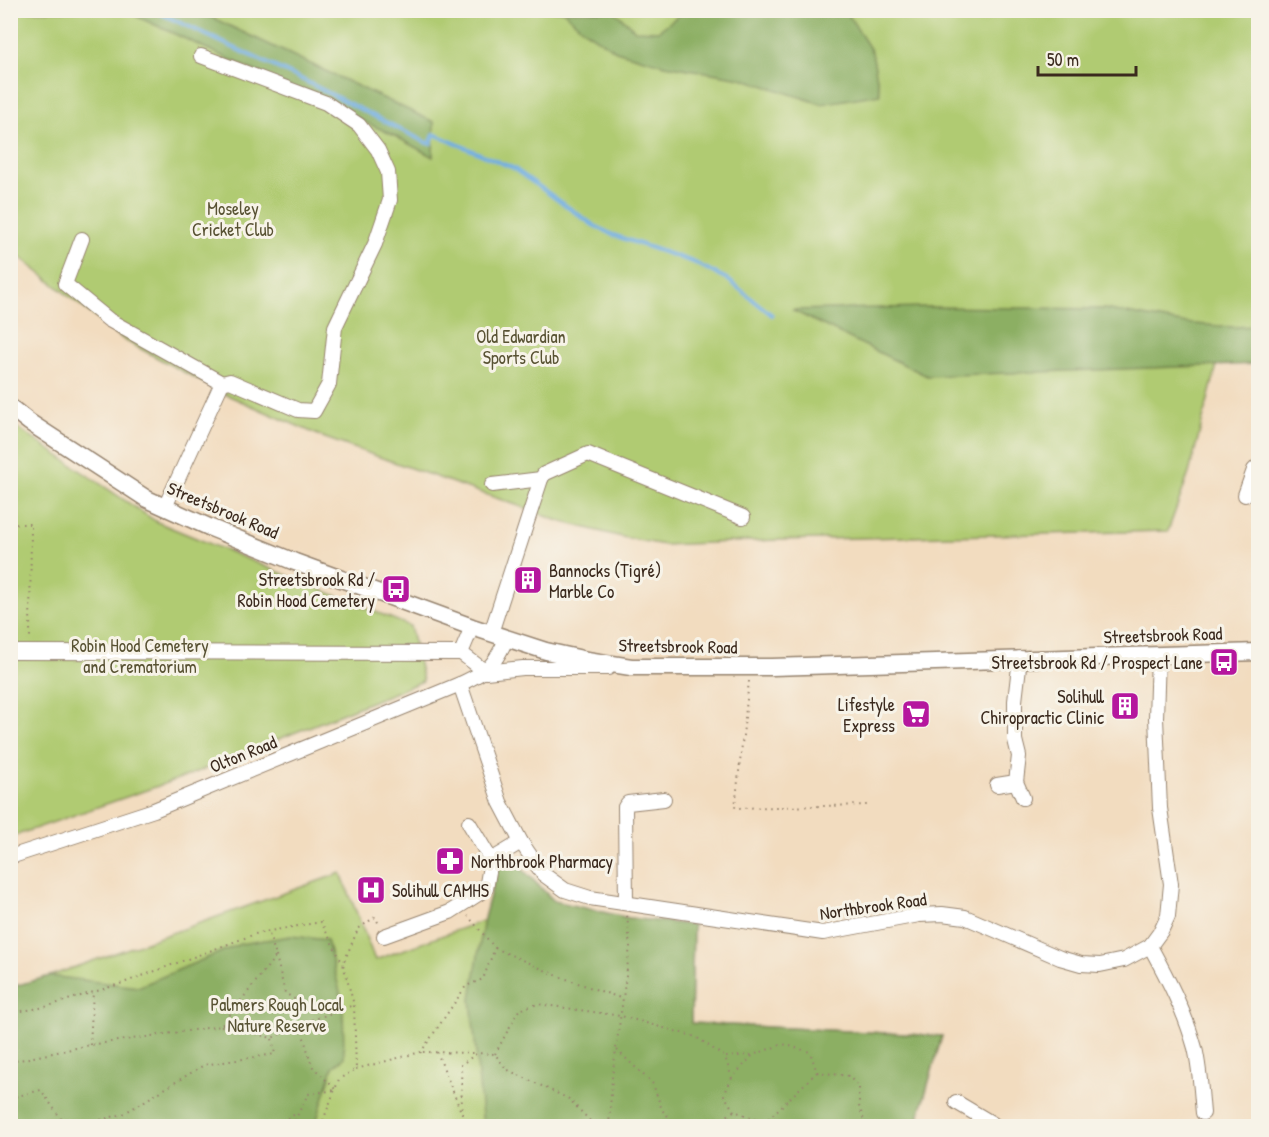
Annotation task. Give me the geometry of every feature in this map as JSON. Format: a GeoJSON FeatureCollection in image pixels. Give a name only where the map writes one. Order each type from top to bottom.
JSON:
{"type":"FeatureCollection","features":[{"type":"Feature","properties":{"kind":"main road","name":"Streetsbrook Road"},"geometry":{"type":"LineString","coordinates":[[10,407],[29,422],[128,486],[165,507],[295,562],[472,627],[546,651],[631,668],[751,667],[1258,652]]}},
{"type":"Feature","properties":{"kind":"street"},"geometry":{"type":"LineString","coordinates":[[82,239],[65,284],[109,320],[222,383],[230,381],[298,410],[314,411],[329,384],[335,327],[375,244],[390,200],[388,172],[378,150],[358,125],[326,104],[201,56]]}},
{"type":"Feature","properties":{"kind":"street"},"geometry":{"type":"LineString","coordinates":[[165,507],[222,383]]}},
{"type":"Feature","properties":{"kind":"street"},"geometry":{"type":"LineString","coordinates":[[491,633],[544,474],[588,454],[743,517]]}},
{"type":"Feature","properties":{"kind":"street"},"geometry":{"type":"LineString","coordinates":[[1245,495],[1254,470],[1258,466]]}},
{"type":"Feature","properties":{"kind":"street"},"geometry":{"type":"LineString","coordinates":[[492,485],[541,479]]}},
{"type":"Feature","properties":{"kind":"street"},"geometry":{"type":"LineString","coordinates":[[461,653],[472,627]]}},
{"type":"Feature","properties":{"kind":"street"},"geometry":{"type":"LineString","coordinates":[[10,652],[461,653],[486,672],[495,662],[507,638]]}},
{"type":"Feature","properties":{"kind":"street","name":"Northbrook Road"},"geometry":{"type":"LineString","coordinates":[[460,684],[501,802],[521,842],[543,874],[565,890],[590,898],[823,933],[919,915],[942,914],[965,917],[1060,958],[1091,966],[1124,960],[1150,946],[1168,916],[1171,884],[1160,808],[1156,718],[1158,655]]}},
{"type":"Feature","properties":{"kind":"street"},"geometry":{"type":"LineString","coordinates":[[1020,658],[1015,701],[1015,740],[1018,756],[1016,782],[1023,798]]}},
{"type":"Feature","properties":{"kind":"street","name":"Olton Road"},"geometry":{"type":"LineString","coordinates":[[10,857],[154,810],[486,672],[523,668],[631,668]]}},
{"type":"Feature","properties":{"kind":"street"},"geometry":{"type":"LineString","coordinates":[[997,785],[1016,782]]}},
{"type":"Feature","properties":{"kind":"street"},"geometry":{"type":"LineString","coordinates":[[626,903],[625,807],[628,803],[664,799]]}},
{"type":"Feature","properties":{"kind":"street"},"geometry":{"type":"LineString","coordinates":[[384,936],[450,912],[486,889],[491,860],[469,824]]}},
{"type":"Feature","properties":{"kind":"street"},"geometry":{"type":"LineString","coordinates":[[491,860],[521,842]]}},
{"type":"Feature","properties":{"kind":"street"},"geometry":{"type":"LineString","coordinates":[[1150,946],[1171,985],[1196,1051],[1203,1113]]}},
{"type":"Feature","properties":{"kind":"street"},"geometry":{"type":"LineString","coordinates":[[956,1102],[995,1126]]}},
{"type":"Feature","properties":{"kind":"path"},"geometry":{"type":"LineString","coordinates":[[10,524],[31,524],[30,653]]}},
{"type":"Feature","properties":{"kind":"path"},"geometry":{"type":"LineString","coordinates":[[751,667],[735,808],[867,805]]}},
{"type":"Feature","properties":{"kind":"path"},"geometry":{"type":"LineString","coordinates":[[609,1126],[616,1049],[630,947],[626,903]]}},
{"type":"Feature","properties":{"kind":"path"},"geometry":{"type":"LineString","coordinates":[[459,906],[495,948],[558,976],[623,999]]}},
{"type":"Feature","properties":{"kind":"path"},"geometry":{"type":"LineString","coordinates":[[344,964],[358,929],[375,917],[384,936]]}},
{"type":"Feature","properties":{"kind":"path"},"geometry":{"type":"LineString","coordinates":[[10,1013],[45,1007],[123,983],[258,933],[321,922],[344,964],[354,1005],[356,1070]]}},
{"type":"Feature","properties":{"kind":"path"},"geometry":{"type":"LineString","coordinates":[[268,931],[285,993],[307,1007],[332,1013]]}},
{"type":"Feature","properties":{"kind":"path"},"geometry":{"type":"LineString","coordinates":[[421,1052],[466,986],[483,979],[495,948]]}},
{"type":"Feature","properties":{"kind":"path"},"geometry":{"type":"LineString","coordinates":[[221,1026],[276,956]]}},
{"type":"Feature","properties":{"kind":"path"},"geometry":{"type":"LineString","coordinates":[[90,1045],[93,992]]}},
{"type":"Feature","properties":{"kind":"path"},"geometry":{"type":"LineString","coordinates":[[495,1054],[519,1010],[538,1004],[621,1016],[696,1037],[725,1057],[732,1078]]}},
{"type":"Feature","properties":{"kind":"path"},"geometry":{"type":"LineString","coordinates":[[10,1062],[90,1045],[221,1026],[272,1038],[300,1024],[354,1005]]}},
{"type":"Feature","properties":{"kind":"path"},"geometry":{"type":"LineString","coordinates":[[300,1024],[312,1066],[336,1089]]}},
{"type":"Feature","properties":{"kind":"path"},"geometry":{"type":"LineString","coordinates":[[77,1126],[123,1114],[204,1065],[275,1054],[272,1038]]}},
{"type":"Feature","properties":{"kind":"path"},"geometry":{"type":"LineString","coordinates":[[725,1057],[753,1055],[783,1044],[810,1052],[817,1072]]}},
{"type":"Feature","properties":{"kind":"path"},"geometry":{"type":"LineString","coordinates":[[616,1049],[653,1084],[662,1110],[677,1126]]}},
{"type":"Feature","properties":{"kind":"path"},"geometry":{"type":"LineString","coordinates":[[321,1126],[339,1079],[356,1070],[421,1052],[495,1054]]}},
{"type":"Feature","properties":{"kind":"path"},"geometry":{"type":"LineString","coordinates":[[437,1052],[462,1114]]}},
{"type":"Feature","properties":{"kind":"path"},"geometry":{"type":"LineString","coordinates":[[459,1126],[462,1114],[461,1065],[477,1053]]}},
{"type":"Feature","properties":{"kind":"path"},"geometry":{"type":"LineString","coordinates":[[495,1054],[506,1069],[569,1099],[595,1126]]}},
{"type":"Feature","properties":{"kind":"path"},"geometry":{"type":"LineString","coordinates":[[753,1055],[732,1078],[724,1095],[734,1111],[770,1126]]}},
{"type":"Feature","properties":{"kind":"path"},"geometry":{"type":"LineString","coordinates":[[765,1122],[817,1072]]}},
{"type":"Feature","properties":{"kind":"path"},"geometry":{"type":"LineString","coordinates":[[817,1072],[848,1076],[859,1086],[859,1106],[866,1126]]}},
{"type":"Feature","properties":{"kind":"path"},"geometry":{"type":"LineString","coordinates":[[292,1126],[308,1094],[336,1089]]}},
{"type":"Feature","properties":{"kind":"path"},"geometry":{"type":"LineString","coordinates":[[10,1098],[41,1090],[66,1126]]}},
{"type":"Feature","properties":{"kind":"path"},"geometry":{"type":"LineString","coordinates":[[713,1126],[734,1111]]}},
{"type":"Feature","properties":{"kind":"path"},"geometry":{"type":"LineString","coordinates":[[271,1126],[298,1112]]}},
{"type":"Feature","properties":{"kind":"green space"},"geometry":{"type":"Polygon","coordinates":[[[10,11],[1258,11],[1258,347],[1229,341],[1217,365],[1189,473],[1168,531],[776,540],[664,545],[559,521],[325,438],[227,395],[124,340],[11,250],[10,11]]]}},
{"type":"Feature","properties":{"kind":"green space"},"geometry":{"type":"Polygon","coordinates":[[[125,11],[198,11],[434,122],[433,157],[391,134],[125,11]]]}},
{"type":"Feature","properties":{"kind":"green space"},"geometry":{"type":"Polygon","coordinates":[[[563,11],[614,11],[635,30],[658,31],[685,11],[846,11],[872,52],[880,94],[821,104],[741,78],[665,65],[616,51],[585,31],[563,11]]]}},
{"type":"Feature","properties":{"kind":"green space"},"geometry":{"type":"Polygon","coordinates":[[[926,307],[1104,309],[1182,323],[1232,327],[1258,326],[1258,364],[927,376],[792,310],[926,307]]]}},
{"type":"Feature","properties":{"kind":"green space","name":"Robin Hood Cemetery and Crematorium"},"geometry":{"type":"Polygon","coordinates":[[[10,423],[157,522],[410,626],[423,681],[187,776],[11,837],[10,423]]]}},
{"type":"Feature","properties":{"kind":"green space","name":"Palmers Rough Local Nature Reserve"},"geometry":{"type":"Polygon","coordinates":[[[510,857],[554,901],[629,918],[693,925],[691,1023],[942,1036],[916,1126],[11,1126],[11,987],[50,976],[341,873],[375,960],[485,920],[498,865],[510,857]]]}},
{"type":"Feature","properties":{"kind":"green space"},"geometry":{"type":"Polygon","coordinates":[[[510,857],[554,901],[629,918],[693,925],[691,1023],[942,1036],[916,1126],[483,1126],[471,999],[484,918],[498,865],[510,857]]]}},
{"type":"Feature","properties":{"kind":"green space"},"geometry":{"type":"Polygon","coordinates":[[[291,936],[327,940],[343,1004],[344,1058],[333,1067],[315,1126],[11,1126],[11,987],[50,976],[138,987],[240,944],[291,936]]]}},
{"type":"Feature","properties":{"kind":"waterway"},"geometry":{"type":"LineString","coordinates":[[153,10],[301,79],[427,143],[431,143],[434,134],[513,168],[593,225],[613,235],[693,262],[727,279],[772,315]]}},
{"type":"Feature","properties":{"kind":"place","name":"Bannocks (Tigré) Marble Co"},"geometry":{"type":"Point","coordinates":[528,580]}},
{"type":"Feature","properties":{"kind":"place","name":"Streetsbrook Rd / Robin Hood Cemetery"},"geometry":{"type":"Point","coordinates":[396,589]}},
{"type":"Feature","properties":{"kind":"place","name":"Streetsbrook Rd / Prospect Lane"},"geometry":{"type":"Point","coordinates":[1224,662]}},
{"type":"Feature","properties":{"kind":"place","name":"Solihull Chiropractic Clinic"},"geometry":{"type":"Point","coordinates":[1125,706]}},
{"type":"Feature","properties":{"kind":"place","name":"Lifestyle Express"},"geometry":{"type":"Point","coordinates":[916,714]}},
{"type":"Feature","properties":{"kind":"place","name":"Northbrook Pharmacy"},"geometry":{"type":"Point","coordinates":[450,861]}},
{"type":"Feature","properties":{"kind":"place","name":"Solihull CAMHS"},"geometry":{"type":"Point","coordinates":[371,890]}},
{"type":"Feature","properties":{"kind":"park label","name":"Moseley Cricket Club"},"geometry":{"type":"Point","coordinates":[233,218]}},
{"type":"Feature","properties":{"kind":"park label","name":"Old Edwardian Sports Club"},"geometry":{"type":"Point","coordinates":[521,346]}}]}
